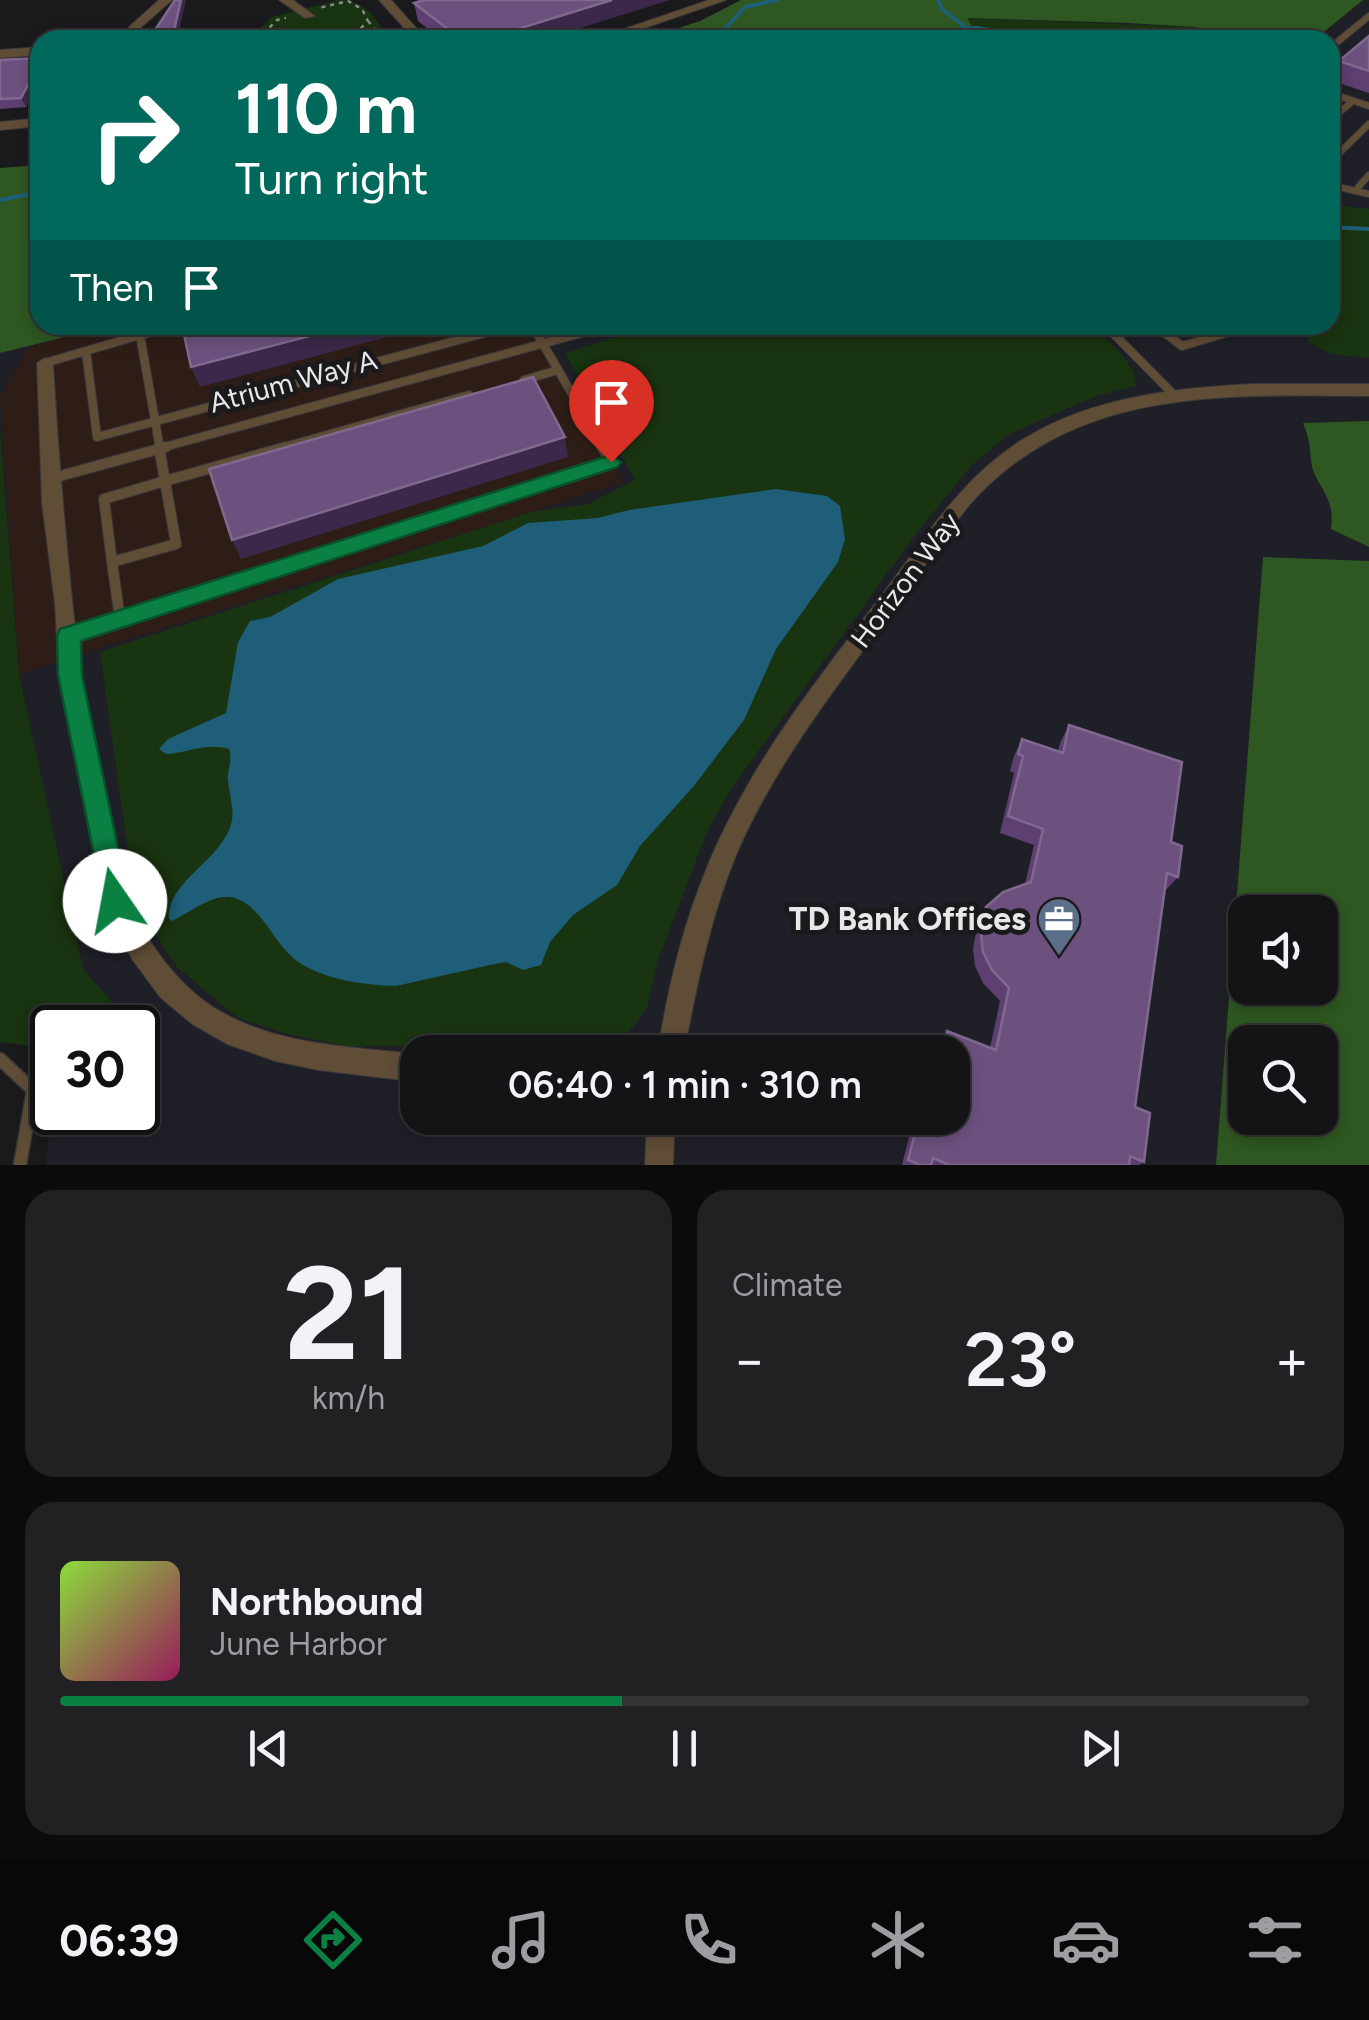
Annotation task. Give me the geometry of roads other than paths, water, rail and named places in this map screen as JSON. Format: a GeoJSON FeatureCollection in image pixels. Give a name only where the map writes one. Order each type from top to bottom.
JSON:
{"type":"FeatureCollection","features":[{"type":"Feature","properties":{"kind":"street"},"geometry":{"type":"LineString","coordinates":[[132,30],[166,0]]}},
{"type":"Feature","properties":{"kind":"street"},"geometry":{"type":"LineString","coordinates":[[285,0],[306,14]]}},
{"type":"Feature","properties":{"kind":"street"},"geometry":{"type":"LineString","coordinates":[[386,0],[412,30]]}},
{"type":"Feature","properties":{"kind":"street"},"geometry":{"type":"LineString","coordinates":[[628,30],[720,0]]}},
{"type":"Feature","properties":{"kind":"street"},"geometry":{"type":"LineString","coordinates":[[0,54],[30,52]]}},
{"type":"Feature","properties":{"kind":"street"},"geometry":{"type":"LineString","coordinates":[[0,126],[30,123]]}},
{"type":"Feature","properties":{"kind":"street"},"geometry":{"type":"LineString","coordinates":[[45,362],[49,479],[70,675],[115,901],[147,962],[169,989],[229,1033],[305,1056],[400,1066]]}},
{"type":"Feature","properties":{"kind":"street","name":"Horizon Way"},"geometry":{"type":"LineString","coordinates":[[675,1035],[695,940],[740,821],[841,668],[976,486],[1038,439],[1107,408],[1172,394],[1369,390]]}},
{"type":"Feature","properties":{"kind":"street"},"geometry":{"type":"LineString","coordinates":[[659,1165],[660,1135]]}},
{"type":"Feature","properties":{"kind":"lane"},"geometry":{"type":"LineString","coordinates":[[1340,40],[1369,16]]}},
{"type":"Feature","properties":{"kind":"lane"},"geometry":{"type":"LineString","coordinates":[[1340,96],[1369,106]]}},
{"type":"Feature","properties":{"kind":"lane"},"geometry":{"type":"LineString","coordinates":[[1340,112],[1353,101]]}},
{"type":"Feature","properties":{"kind":"lane"},"geometry":{"type":"LineString","coordinates":[[1340,152],[1369,124]]}},
{"type":"Feature","properties":{"kind":"lane"},"geometry":{"type":"LineString","coordinates":[[1354,191],[1369,175]]}},
{"type":"Feature","properties":{"kind":"lane"},"geometry":{"type":"LineString","coordinates":[[1340,188],[1369,194]]}},
{"type":"Feature","properties":{"kind":"lane"},"geometry":{"type":"LineString","coordinates":[[45,362],[140,335],[176,544],[112,562]]}},
{"type":"Feature","properties":{"kind":"lane"},"geometry":{"type":"LineString","coordinates":[[86,351],[96,437],[477,335]]}},
{"type":"Feature","properties":{"kind":"lane"},"geometry":{"type":"LineString","coordinates":[[68,636],[611,462],[538,335]]}},
{"type":"Feature","properties":{"kind":"lane","name":"Atrium Way A"},"geometry":{"type":"LineString","coordinates":[[49,479],[575,335]]}},
{"type":"Feature","properties":{"kind":"lane"},"geometry":{"type":"LineString","coordinates":[[1115,335],[1172,394]]}},
{"type":"Feature","properties":{"kind":"lane"},"geometry":{"type":"LineString","coordinates":[[1167,335],[1176,344],[1186,346],[1221,335]]}},
{"type":"Feature","properties":{"kind":"lane"},"geometry":{"type":"LineString","coordinates":[[520,380],[558,370]]}},
{"type":"Feature","properties":{"kind":"lane"},"geometry":{"type":"LineString","coordinates":[[120,619],[104,499],[483,391]]}},
{"type":"Feature","properties":{"kind":"lane"},"geometry":{"type":"LineString","coordinates":[[0,1059],[34,1090],[20,1165]]}},
{"type":"Feature","properties":{"kind":"water"},"geometry":{"type":"Polygon","coordinates":[[[978,26],[1001,30],[958,30],[978,26]]]}},
{"type":"Feature","properties":{"kind":"water"},"geometry":{"type":"Polygon","coordinates":[[[776,489],[827,496],[840,506],[845,539],[838,562],[776,649],[744,720],[693,787],[640,846],[617,885],[573,915],[550,942],[541,965],[523,970],[506,962],[396,986],[371,984],[332,977],[297,961],[241,900],[215,899],[172,921],[169,919],[177,893],[227,834],[232,820],[230,757],[229,749],[221,747],[166,754],[159,749],[168,739],[226,713],[238,642],[250,621],[270,617],[338,579],[483,546],[528,523],[598,518],[776,489]]]}},
{"type":"Feature","properties":{"kind":"waterway"},"geometry":{"type":"LineString","coordinates":[[724,30],[745,7],[777,0]]}},
{"type":"Feature","properties":{"kind":"waterway"},"geometry":{"type":"LineString","coordinates":[[938,0],[942,9],[969,30]]}},
{"type":"Feature","properties":{"kind":"waterway"},"geometry":{"type":"LineString","coordinates":[[0,200],[30,194]]}},
{"type":"Feature","properties":{"kind":"waterway"},"geometry":{"type":"LineString","coordinates":[[1340,228],[1369,229]]}},
{"type":"Feature","properties":{"kind":"place","name":"TD Bank Offices"},"geometry":{"type":"Point","coordinates":[1059,957]}}]}
